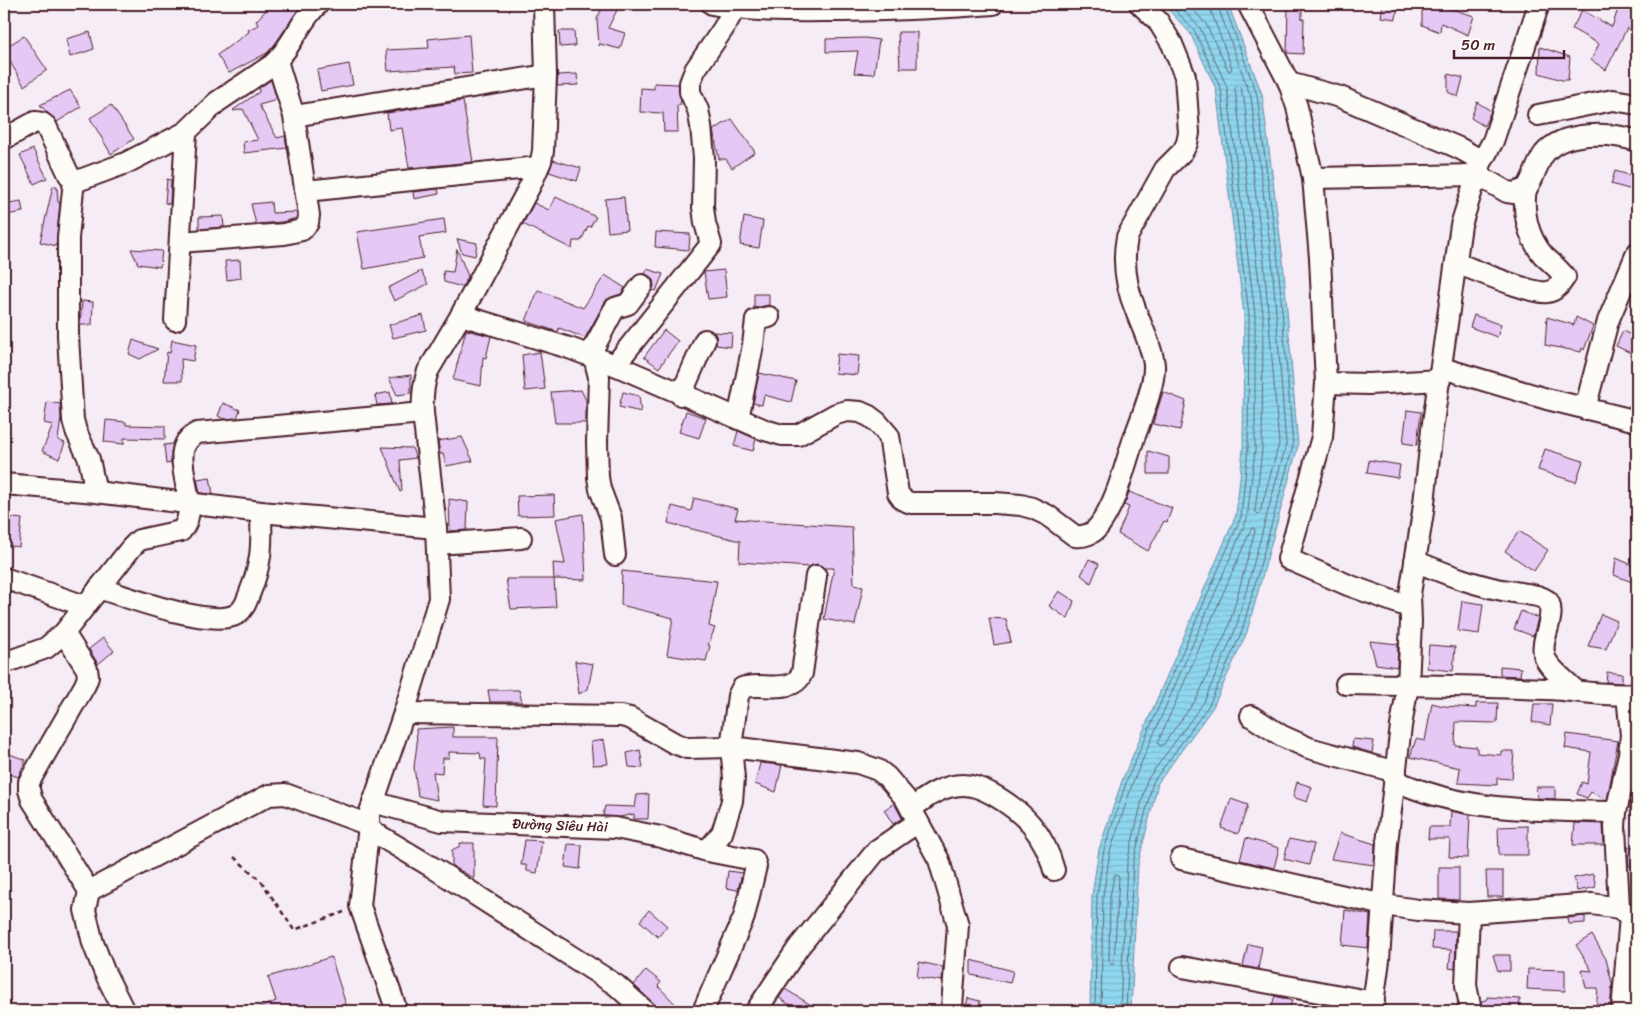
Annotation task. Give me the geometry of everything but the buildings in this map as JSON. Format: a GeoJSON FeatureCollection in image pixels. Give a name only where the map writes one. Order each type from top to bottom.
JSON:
{"type":"FeatureCollection","features":[{"type":"Feature","properties":{"kind":"street"},"geometry":{"type":"LineString","coordinates":[[4,139],[35,122],[42,123],[46,126],[69,175],[74,180],[80,180],[126,164],[186,132],[217,102],[277,61],[309,13],[318,4]]}},
{"type":"Feature","properties":{"kind":"street"},"geometry":{"type":"LineString","coordinates":[[397,1011],[360,906],[369,824],[368,815],[404,713],[439,599],[437,536],[422,401],[428,371],[461,315],[531,184],[543,151],[546,75],[544,4]]}},
{"type":"Feature","properties":{"kind":"street"},"geometry":{"type":"LineString","coordinates":[[712,4],[735,8],[812,7],[896,10],[993,4]]}},
{"type":"Feature","properties":{"kind":"street"},"geometry":{"type":"LineString","coordinates":[[461,315],[540,338],[591,356],[738,419],[782,435],[798,435],[836,414],[847,411],[860,412],[877,422],[889,436],[898,493],[903,500],[907,502],[1021,505],[1047,515],[1075,536],[1093,532],[1098,527],[1114,497],[1144,410],[1154,368],[1149,345],[1132,302],[1125,277],[1124,249],[1127,237],[1165,169],[1183,151],[1189,133],[1185,76],[1172,44],[1158,21],[1140,4]]}},
{"type":"Feature","properties":{"kind":"street"},"geometry":{"type":"LineString","coordinates":[[1248,4],[1289,83],[1297,107],[1313,178],[1320,258],[1326,383],[1322,437],[1288,559],[1348,585],[1409,607]]}},
{"type":"Feature","properties":{"kind":"street"},"geometry":{"type":"LineString","coordinates":[[1182,967],[1373,1007],[1395,776],[1408,685],[1410,594],[1461,225],[1479,170],[1493,141],[1539,4]]}},
{"type":"Feature","properties":{"kind":"street"},"geometry":{"type":"LineString","coordinates":[[615,365],[711,244],[703,207],[704,158],[701,126],[698,110],[690,92],[690,83],[695,70],[723,30],[735,8]]}},
{"type":"Feature","properties":{"kind":"street"},"geometry":{"type":"LineString","coordinates":[[180,242],[284,234],[302,230],[308,223],[306,191],[294,116],[277,61]]}},
{"type":"Feature","properties":{"kind":"street"},"geometry":{"type":"LineString","coordinates":[[294,116],[546,75]]}},
{"type":"Feature","properties":{"kind":"street"},"geometry":{"type":"LineString","coordinates":[[1289,83],[1328,93],[1353,102],[1459,148],[1475,157],[1479,170],[1507,192],[1514,193],[1526,189]]}},
{"type":"Feature","properties":{"kind":"street"},"geometry":{"type":"LineString","coordinates":[[1538,115],[1613,100],[1637,104]]}},
{"type":"Feature","properties":{"kind":"street"},"geometry":{"type":"LineString","coordinates":[[175,320],[186,132]]}},
{"type":"Feature","properties":{"kind":"street"},"geometry":{"type":"LineString","coordinates":[[1456,263],[1528,289],[1548,292],[1560,286],[1565,277],[1543,255],[1530,236],[1525,210],[1526,189],[1545,154],[1553,146],[1564,140],[1611,135],[1637,141]]}},
{"type":"Feature","properties":{"kind":"street"},"geometry":{"type":"LineString","coordinates":[[306,191],[538,166]]}},
{"type":"Feature","properties":{"kind":"street"},"geometry":{"type":"LineString","coordinates":[[1313,178],[1479,170]]}},
{"type":"Feature","properties":{"kind":"street"},"geometry":{"type":"LineString","coordinates":[[74,180],[68,238],[68,336],[73,420],[89,458],[96,492]]}},
{"type":"Feature","properties":{"kind":"street"},"geometry":{"type":"LineString","coordinates":[[1585,409],[1608,321],[1637,253]]}},
{"type":"Feature","properties":{"kind":"street"},"geometry":{"type":"LineString","coordinates":[[615,555],[611,518],[600,489],[598,476],[597,442],[600,376],[591,356],[604,325],[615,308],[628,304],[642,285]]}},
{"type":"Feature","properties":{"kind":"street"},"geometry":{"type":"LineString","coordinates":[[738,419],[756,320],[769,317]]}},
{"type":"Feature","properties":{"kind":"street"},"geometry":{"type":"LineString","coordinates":[[681,395],[705,340]]}},
{"type":"Feature","properties":{"kind":"street"},"geometry":{"type":"LineString","coordinates":[[1326,383],[1369,384],[1441,374],[1637,421]]}},
{"type":"Feature","properties":{"kind":"street"},"geometry":{"type":"LineString","coordinates":[[4,663],[46,648],[64,633],[139,540],[180,531],[187,521],[189,503],[182,456],[186,440],[197,433],[423,413]]}},
{"type":"Feature","properties":{"kind":"street"},"geometry":{"type":"LineString","coordinates":[[4,484],[189,503],[437,536],[521,538]]}},
{"type":"Feature","properties":{"kind":"street"},"geometry":{"type":"LineString","coordinates":[[99,588],[164,610],[230,618],[238,614],[244,607],[261,559],[261,512]]}},
{"type":"Feature","properties":{"kind":"street"},"geometry":{"type":"LineString","coordinates":[[1415,561],[1473,584],[1539,596],[1547,600],[1550,613],[1544,646],[1545,656],[1550,665],[1575,690]]}},
{"type":"Feature","properties":{"kind":"street"},"geometry":{"type":"LineString","coordinates":[[707,851],[722,833],[732,801],[734,778],[731,747],[738,696],[742,688],[787,685],[800,678],[816,576]]}},
{"type":"Feature","properties":{"kind":"street"},"geometry":{"type":"LineString","coordinates":[[4,578],[85,606]]}},
{"type":"Feature","properties":{"kind":"street"},"geometry":{"type":"LineString","coordinates":[[64,633],[87,669],[88,677],[29,782],[29,790],[32,800],[89,891],[85,910],[93,943],[104,971],[124,1011]]}},
{"type":"Feature","properties":{"kind":"street"},"geometry":{"type":"LineString","coordinates":[[1346,684],[1575,690],[1594,694],[1632,694],[1629,754],[1616,812],[1616,863],[1629,914],[1622,1011]]}},
{"type":"Feature","properties":{"kind":"street"},"geometry":{"type":"LineString","coordinates":[[404,713],[620,716],[630,718],[674,743],[687,748],[731,747],[866,765],[878,770],[887,777],[905,798],[938,860],[958,925],[952,1007],[954,1011]]}},
{"type":"Feature","properties":{"kind":"street"},"geometry":{"type":"LineString","coordinates":[[1251,716],[1282,736],[1309,748],[1395,776],[1427,794],[1509,809],[1616,812]]}},
{"type":"Feature","properties":{"kind":"street"},"geometry":{"type":"LineString","coordinates":[[756,1011],[798,948],[877,850],[915,816],[926,798],[952,786],[963,785],[981,788],[1009,804],[1030,822],[1050,856],[1054,870]]}},
{"type":"Feature","properties":{"kind":"street"},"geometry":{"type":"LineString","coordinates":[[89,891],[269,794],[285,794],[369,824],[373,831],[380,836],[432,866],[616,985],[645,1011]]}},
{"type":"Feature","properties":{"kind":"street","name":"Đường Siêu Hài"},"geometry":{"type":"LineString","coordinates":[[373,802],[442,821],[615,828],[661,837],[707,851],[754,860],[756,866],[744,918],[703,1011]]}},
{"type":"Feature","properties":{"kind":"street"},"geometry":{"type":"LineString","coordinates":[[1181,859],[1384,905],[1418,910],[1469,913],[1592,904],[1629,914]]}},
{"type":"Feature","properties":{"kind":"street"},"geometry":{"type":"LineString","coordinates":[[1469,913],[1466,985],[1471,1011]]}},
{"type":"Feature","properties":{"kind":"path"},"geometry":{"type":"LineString","coordinates":[[234,857],[261,881],[294,930],[360,906]]}},
{"type":"Feature","properties":{"kind":"water"},"geometry":{"type":"Polygon","coordinates":[[[1163,4],[1228,4],[1262,94],[1283,260],[1298,446],[1247,632],[1213,707],[1158,783],[1138,864],[1131,1011],[1090,1011],[1092,895],[1099,849],[1123,778],[1236,515],[1243,449],[1244,315],[1216,89],[1190,33],[1163,4]]]}}]}
